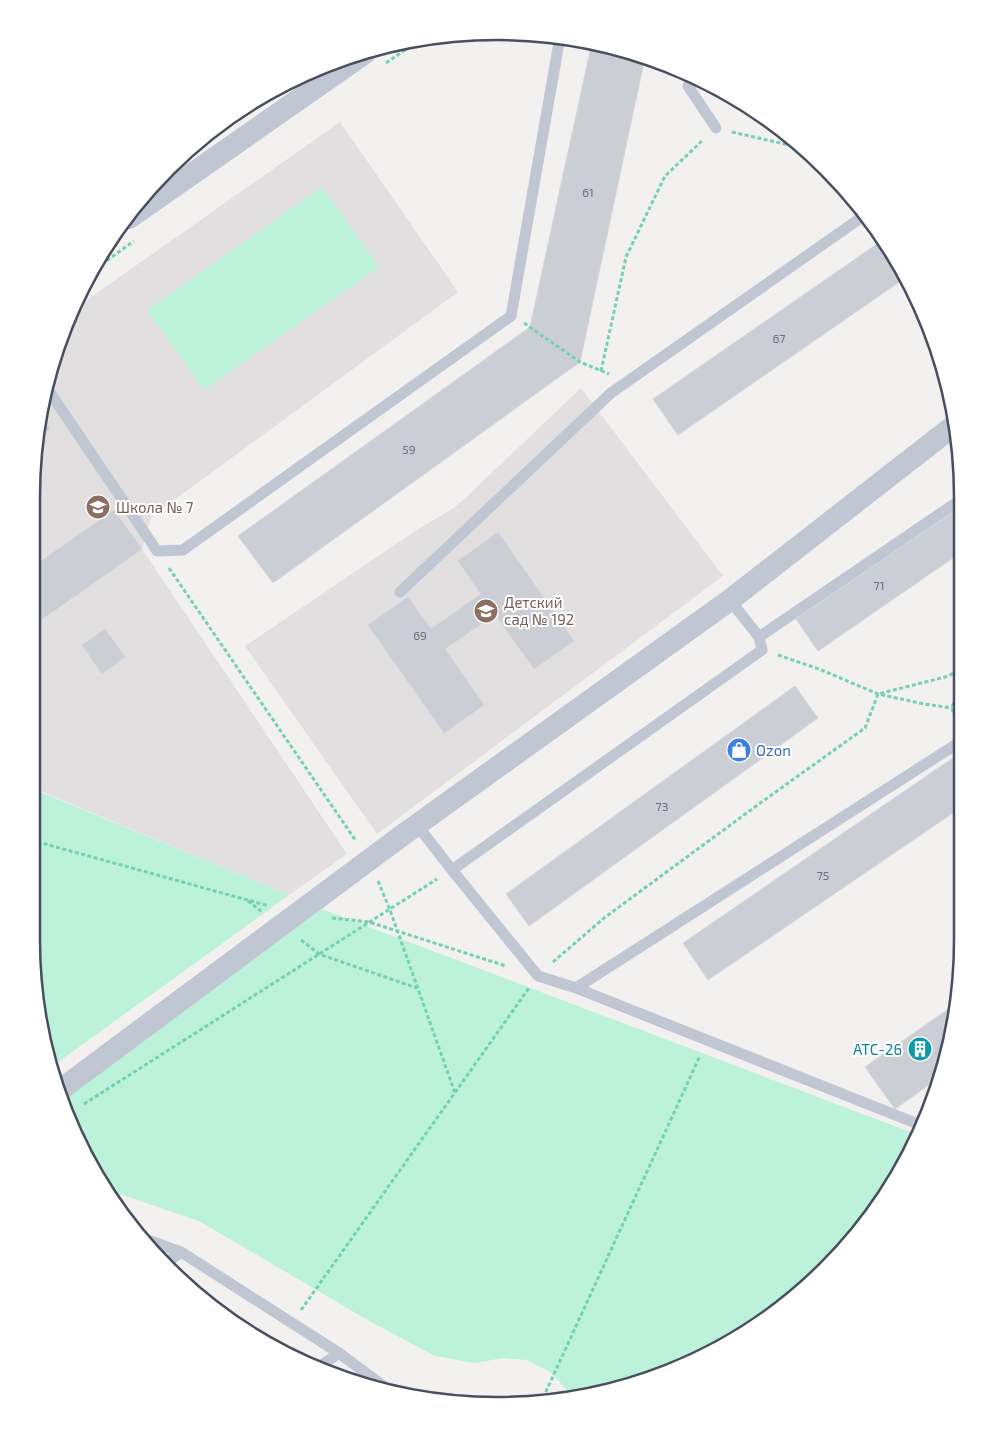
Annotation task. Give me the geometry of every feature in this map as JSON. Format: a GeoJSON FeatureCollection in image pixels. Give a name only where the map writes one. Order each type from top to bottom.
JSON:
{"type":"FeatureCollection","features":[{"type":"Feature","properties":{"kind":"street"},"geometry":{"type":"LineString","coordinates":[[143,208],[348,65]]}},
{"type":"Feature","properties":{"kind":"street"},"geometry":{"type":"LineString","coordinates":[[64,1087],[417,825],[730,600],[949,430]]}},
{"type":"Feature","properties":{"kind":"lane"},"geometry":{"type":"LineString","coordinates":[[52,395],[157,551],[183,550],[511,316],[559,44]]}},
{"type":"Feature","properties":{"kind":"lane"},"geometry":{"type":"LineString","coordinates":[[691,84],[688,86],[716,128]]}},
{"type":"Feature","properties":{"kind":"lane"},"geometry":{"type":"LineString","coordinates":[[400,592],[595,407],[627,381],[860,219]]}},
{"type":"Feature","properties":{"kind":"lane"},"geometry":{"type":"LineString","coordinates":[[759,637],[954,504]]}},
{"type":"Feature","properties":{"kind":"lane"},"geometry":{"type":"LineString","coordinates":[[452,870],[762,650],[759,637],[730,600]]}},
{"type":"Feature","properties":{"kind":"lane"},"geometry":{"type":"LineString","coordinates":[[576,988],[954,745]]}},
{"type":"Feature","properties":{"kind":"lane"},"geometry":{"type":"LineString","coordinates":[[417,825],[538,976],[576,988],[915,1123]]}},
{"type":"Feature","properties":{"kind":"lane"},"geometry":{"type":"LineString","coordinates":[[154,1242],[181,1252],[292,1322],[375,1380]]}},
{"type":"Feature","properties":{"kind":"lane"},"geometry":{"type":"LineString","coordinates":[[171,1260],[181,1252]]}},
{"type":"Feature","properties":{"kind":"lane"},"geometry":{"type":"LineString","coordinates":[[325,1363],[339,1353]]}},
{"type":"Feature","properties":{"kind":"path"},"geometry":{"type":"LineString","coordinates":[[601,371],[626,257],[665,176],[716,128],[788,145]]}},
{"type":"Feature","properties":{"kind":"path"},"geometry":{"type":"LineString","coordinates":[[511,316],[580,362],[627,381]]}},
{"type":"Feature","properties":{"kind":"path"},"geometry":{"type":"LineString","coordinates":[[157,551],[370,860],[390,910],[455,1093]]}},
{"type":"Feature","properties":{"kind":"path"},"geometry":{"type":"LineString","coordinates":[[762,650],[820,669],[878,694],[952,708]]}},
{"type":"Feature","properties":{"kind":"path"},"geometry":{"type":"LineString","coordinates":[[878,694],[945,677],[954,672]]}},
{"type":"Feature","properties":{"kind":"path"},"geometry":{"type":"LineString","coordinates":[[292,1322],[538,976],[604,918],[762,801],[866,728],[878,694]]}},
{"type":"Feature","properties":{"kind":"path"},"geometry":{"type":"LineString","coordinates":[[954,701],[952,708],[954,714]]}},
{"type":"Feature","properties":{"kind":"path"},"geometry":{"type":"LineString","coordinates":[[79,1107],[452,870]]}},
{"type":"Feature","properties":{"kind":"path"},"geometry":{"type":"LineString","coordinates":[[246,899],[320,954],[418,988]]}},
{"type":"Feature","properties":{"kind":"path"},"geometry":{"type":"LineString","coordinates":[[545,1394],[707,1040]]}},
{"type":"Feature","properties":{"kind":"shaded area","name":"Школа № 7"},"geometry":{"type":"Polygon","coordinates":[[[340,122],[458,292],[151,517],[142,549],[347,854],[289,895],[40,791],[41,467],[44,437],[56,379],[64,350],[84,302],[340,122]]]}},
{"type":"Feature","properties":{"kind":"shaded area","name":"Детский сад № 192"},"geometry":{"type":"Polygon","coordinates":[[[581,388],[723,576],[377,834],[245,646],[411,534],[458,505],[581,388]]]}},
{"type":"Feature","properties":{"kind":"green space"},"geometry":{"type":"Polygon","coordinates":[[[322,187],[379,267],[204,390],[147,310],[322,187]]]}},
{"type":"Feature","properties":{"kind":"green space"},"geometry":{"type":"Polygon","coordinates":[[[40,792],[289,895],[57,1063],[49,1029],[41,970],[40,792]]]}},
{"type":"Feature","properties":{"kind":"green space"},"geometry":{"type":"Polygon","coordinates":[[[322,909],[911,1132],[893,1168],[860,1218],[820,1263],[775,1303],[726,1336],[672,1362],[644,1373],[568,1391],[550,1372],[526,1360],[503,1358],[475,1363],[435,1356],[371,1322],[199,1221],[116,1193],[87,1142],[67,1095],[322,909]]]}},
{"type":"Feature","properties":{"kind":"building"},"geometry":{"type":"Polygon","coordinates":[[[590,50],[644,64],[580,362],[530,327],[590,50]]]}},
{"type":"Feature","properties":{"kind":"building"},"geometry":{"type":"Polygon","coordinates":[[[877,244],[900,282],[678,435],[653,399],[877,244]]]}},
{"type":"Feature","properties":{"kind":"building"},"geometry":{"type":"Polygon","coordinates":[[[530,327],[580,362],[273,583],[238,536],[530,327]]]}},
{"type":"Feature","properties":{"kind":"building"},"geometry":{"type":"Polygon","coordinates":[[[46,424],[50,429],[45,433],[46,424]]]}},
{"type":"Feature","properties":{"kind":"building"},"geometry":{"type":"Polygon","coordinates":[[[114,510],[142,549],[40,621],[40,562],[114,510]]]}},
{"type":"Feature","properties":{"kind":"building"},"geometry":{"type":"Polygon","coordinates":[[[954,511],[954,557],[818,651],[796,619],[954,511]]]}},
{"type":"Feature","properties":{"kind":"building"},"geometry":{"type":"Polygon","coordinates":[[[498,532],[574,641],[534,669],[495,614],[445,649],[484,705],[444,733],[368,625],[408,597],[431,629],[481,594],[458,561],[498,532]]]}},
{"type":"Feature","properties":{"kind":"building"},"geometry":{"type":"Polygon","coordinates":[[[105,629],[125,657],[102,674],[82,645],[105,629]]]}},
{"type":"Feature","properties":{"kind":"building"},"geometry":{"type":"Polygon","coordinates":[[[795,686],[818,718],[529,926],[506,894],[795,686]]]}},
{"type":"Feature","properties":{"kind":"building"},"geometry":{"type":"Polygon","coordinates":[[[954,757],[954,812],[708,980],[683,943],[954,757]]]}},
{"type":"Feature","properties":{"kind":"building","name":"АТС-26"},"geometry":{"type":"Polygon","coordinates":[[[948,1009],[931,1083],[895,1109],[865,1067],[948,1009]]]}},
{"type":"Feature","properties":{"kind":"place","name":"Школа № 7"},"geometry":{"type":"Point","coordinates":[98,507]}},
{"type":"Feature","properties":{"kind":"place","name":"Детский сад № 192"},"geometry":{"type":"Point","coordinates":[486,611]}},
{"type":"Feature","properties":{"kind":"place","name":"Ozon"},"geometry":{"type":"Point","coordinates":[739,750]}},
{"type":"Feature","properties":{"kind":"place","name":"АТС-26"},"geometry":{"type":"Point","coordinates":[920,1049]}}]}
